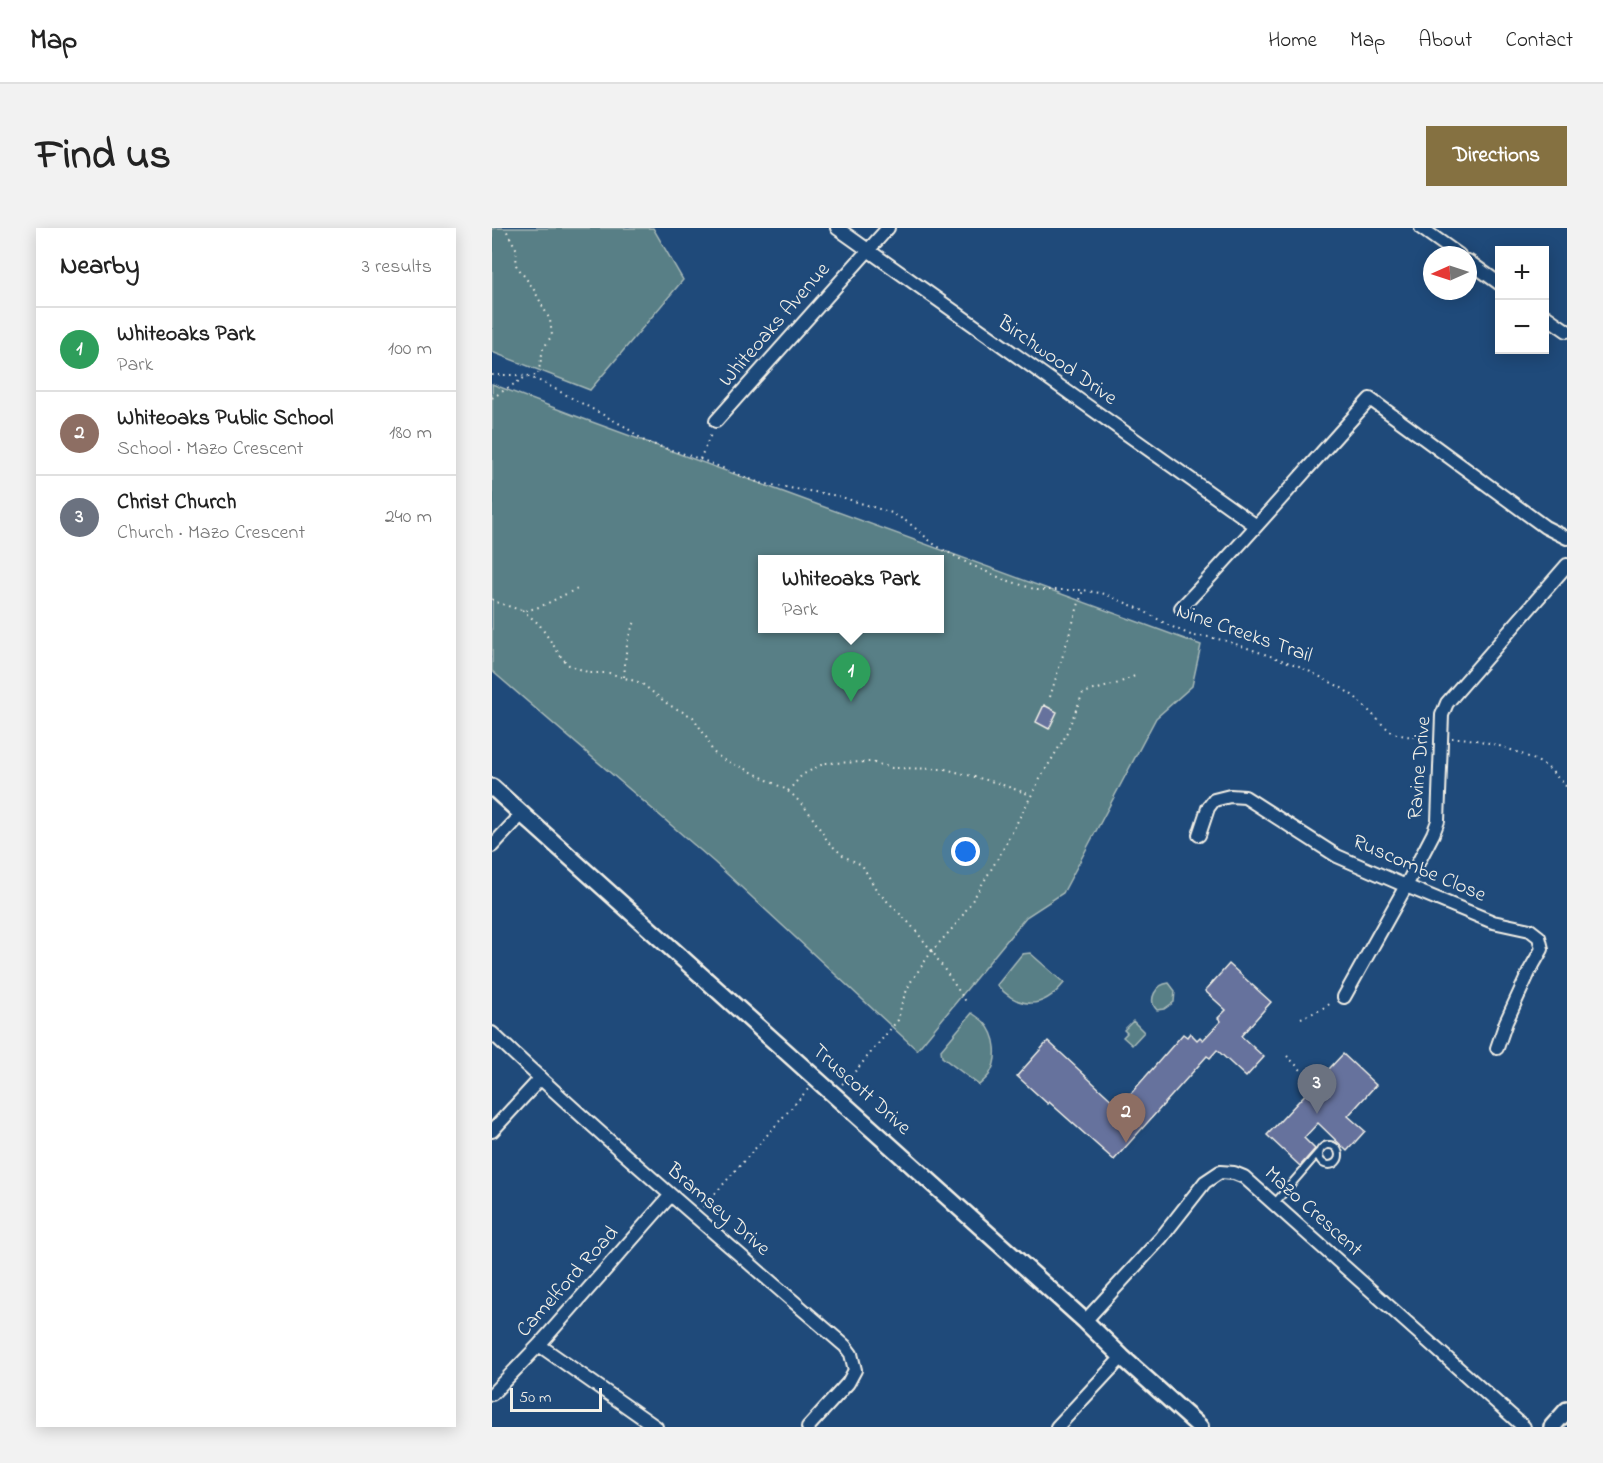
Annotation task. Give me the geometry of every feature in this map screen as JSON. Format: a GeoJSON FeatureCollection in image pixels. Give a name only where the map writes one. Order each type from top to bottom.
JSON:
{"type":"FeatureCollection","features":[{"type":"Feature","properties":{"kind":"street","name":"Birchwood Drive"},"geometry":{"type":"LineString","coordinates":[[837,228],[1255,525]]}},
{"type":"Feature","properties":{"kind":"street","name":"Whiteoaks Avenue"},"geometry":{"type":"LineString","coordinates":[[716,421],[888,228]]}},
{"type":"Feature","properties":{"kind":"street"},"geometry":{"type":"LineString","coordinates":[[1421,228],[1446,246]]}},
{"type":"Feature","properties":{"kind":"street"},"geometry":{"type":"LineString","coordinates":[[1477,267],[1495,280]]}},
{"type":"Feature","properties":{"kind":"street"},"geometry":{"type":"LineString","coordinates":[[1549,318],[1567,331]]}},
{"type":"Feature","properties":{"kind":"street"},"geometry":{"type":"LineString","coordinates":[[1181,608],[1236,550],[1255,525],[1370,399],[1545,527],[1567,538]]}},
{"type":"Feature","properties":{"kind":"street","name":"Ravine Drive"},"geometry":{"type":"LineString","coordinates":[[1344,997],[1406,886],[1438,821],[1442,716],[1447,703],[1567,565]]}},
{"type":"Feature","properties":{"kind":"street","name":"Truscott Drive"},"geometry":{"type":"LineString","coordinates":[[492,787],[1085,1320],[1200,1427]]}},
{"type":"Feature","properties":{"kind":"street","name":"Ruscombe Close"},"geometry":{"type":"LineString","coordinates":[[1198,835],[1214,800],[1230,796],[1245,797],[1337,856],[1493,922],[1530,930],[1539,937],[1542,949],[1506,1022],[1497,1048]]}},
{"type":"Feature","properties":{"kind":"street"},"geometry":{"type":"LineString","coordinates":[[492,846],[522,814]]}},
{"type":"Feature","properties":{"kind":"street","name":"Bramsey Drive"},"geometry":{"type":"LineString","coordinates":[[492,1032],[540,1079],[845,1346],[851,1354],[855,1370],[848,1383],[808,1427]]}},
{"type":"Feature","properties":{"kind":"street"},"geometry":{"type":"LineString","coordinates":[[492,1131],[540,1079]]}},
{"type":"Feature","properties":{"kind":"street","name":"Mazo Crescent"},"geometry":{"type":"LineString","coordinates":[[1085,1320],[1161,1238],[1206,1182],[1220,1172],[1234,1173],[1244,1177],[1524,1427]]}},
{"type":"Feature","properties":{"kind":"street","name":"Camelford Road"},"geometry":{"type":"LineString","coordinates":[[492,1394],[539,1345],[671,1195]]}},
{"type":"Feature","properties":{"kind":"street"},"geometry":{"type":"LineString","coordinates":[[539,1345],[656,1427]]}},
{"type":"Feature","properties":{"kind":"street"},"geometry":{"type":"LineString","coordinates":[[1057,1427],[1122,1356]]}},
{"type":"Feature","properties":{"kind":"street"},"geometry":{"type":"LineString","coordinates":[[1551,1427],[1567,1410]]}},
{"type":"Feature","properties":{"kind":"lane"},"geometry":{"type":"LineString","coordinates":[[1274,1204],[1318,1154]]}},
{"type":"Feature","properties":{"kind":"path"},"geometry":{"type":"LineString","coordinates":[[492,375],[538,375],[543,349],[552,335],[550,320],[516,265],[517,250],[505,228]]}},
{"type":"Feature","properties":{"kind":"path"},"geometry":{"type":"LineString","coordinates":[[492,398],[527,376]]}},
{"type":"Feature","properties":{"kind":"path","name":"Nine Creeks Trail"},"geometry":{"type":"LineString","coordinates":[[527,376],[584,404],[646,441],[760,483],[838,496],[892,513],[909,523],[935,545],[969,564],[1004,579],[1037,590],[1083,590],[1105,594],[1193,636],[1227,641],[1299,666],[1355,697],[1393,733],[1442,739],[1465,738],[1498,746],[1545,766],[1567,787]]}},
{"type":"Feature","properties":{"kind":"path"},"geometry":{"type":"LineString","coordinates":[[700,459],[716,421]]}},
{"type":"Feature","properties":{"kind":"path"},"geometry":{"type":"LineString","coordinates":[[492,599],[522,610],[533,609],[581,588]]}},
{"type":"Feature","properties":{"kind":"path"},"geometry":{"type":"LineString","coordinates":[[1050,697],[1083,590]]}},
{"type":"Feature","properties":{"kind":"path"},"geometry":{"type":"LineString","coordinates":[[522,610],[539,624],[569,665],[590,673],[609,672],[642,683],[669,705],[693,717],[713,752],[725,761],[742,767],[788,792],[808,811],[829,843],[845,856],[862,865],[877,891],[910,924],[932,951],[967,1003]]}},
{"type":"Feature","properties":{"kind":"path"},"geometry":{"type":"LineString","coordinates":[[624,677],[627,642],[635,622]]}},
{"type":"Feature","properties":{"kind":"path"},"geometry":{"type":"LineString","coordinates":[[696,1216],[811,1085],[840,1086],[848,1080],[898,1020],[909,982],[932,951],[959,921],[1001,853],[1064,739],[1083,693],[1116,684],[1137,675]]}},
{"type":"Feature","properties":{"kind":"path"},"geometry":{"type":"LineString","coordinates":[[788,792],[802,775],[825,764],[871,762],[892,768],[945,769],[1031,795]]}},
{"type":"Feature","properties":{"kind":"path"},"geometry":{"type":"LineString","coordinates":[[1301,1018],[1344,997]]}},
{"type":"Feature","properties":{"kind":"path"},"geometry":{"type":"LineString","coordinates":[[1287,1056],[1315,1084]]}},
{"type":"Feature","properties":{"kind":"green space"},"geometry":{"type":"Polygon","coordinates":[[[492,228],[653,228],[683,280],[590,390],[492,352],[492,228]]]}},
{"type":"Feature","properties":{"kind":"green space"},"geometry":{"type":"Polygon","coordinates":[[[492,384],[1201,645],[1192,686],[1156,718],[1063,893],[1026,917],[917,1050],[714,862],[492,671],[492,384]]]}},
{"type":"Feature","properties":{"kind":"green space"},"geometry":{"type":"Polygon","coordinates":[[[1030,953],[1064,983],[1048,998],[1031,1003],[1014,999],[997,985],[1022,954],[1030,953]]]}},
{"type":"Feature","properties":{"kind":"green space"},"geometry":{"type":"Polygon","coordinates":[[[1169,983],[1175,991],[1174,1002],[1164,1009],[1157,1010],[1153,1002],[1154,993],[1160,986],[1169,983]]]}},
{"type":"Feature","properties":{"kind":"green space"},"geometry":{"type":"Polygon","coordinates":[[[972,1013],[983,1021],[992,1034],[995,1048],[992,1069],[979,1085],[942,1057],[941,1050],[972,1013]]]}},
{"type":"Feature","properties":{"kind":"green space"},"geometry":{"type":"Polygon","coordinates":[[[1133,1021],[1144,1032],[1132,1045],[1123,1037],[1127,1033],[1124,1030],[1133,1021]]]}},
{"type":"Feature","properties":{"kind":"building"},"geometry":{"type":"Polygon","coordinates":[[[1044,705],[1057,712],[1049,729],[1036,722],[1044,705]]]}},
{"type":"Feature","properties":{"kind":"building"},"geometry":{"type":"Polygon","coordinates":[[[1229,964],[1271,1002],[1241,1036],[1264,1057],[1246,1077],[1217,1050],[1210,1058],[1207,1056],[1114,1160],[1017,1076],[1048,1041],[1119,1107],[1183,1034],[1187,1037],[1190,1033],[1197,1040],[1200,1037],[1203,1040],[1221,1021],[1218,1018],[1226,1010],[1205,991],[1229,964]]]}},
{"type":"Feature","properties":{"kind":"building"},"geometry":{"type":"Polygon","coordinates":[[[1343,1054],[1376,1085],[1348,1116],[1365,1131],[1347,1151],[1318,1123],[1304,1138],[1315,1149],[1300,1166],[1267,1135],[1343,1054]]]}},
{"type":"Feature","properties":{"kind":"place","name":"Whiteoaks Park"},"geometry":{"type":"Point","coordinates":[851,702]}},
{"type":"Feature","properties":{"kind":"place","name":"Christ Church"},"geometry":{"type":"Point","coordinates":[1317,1114]}},
{"type":"Feature","properties":{"kind":"place","name":"Whiteoaks Public School"},"geometry":{"type":"Point","coordinates":[1126,1143]}}]}
